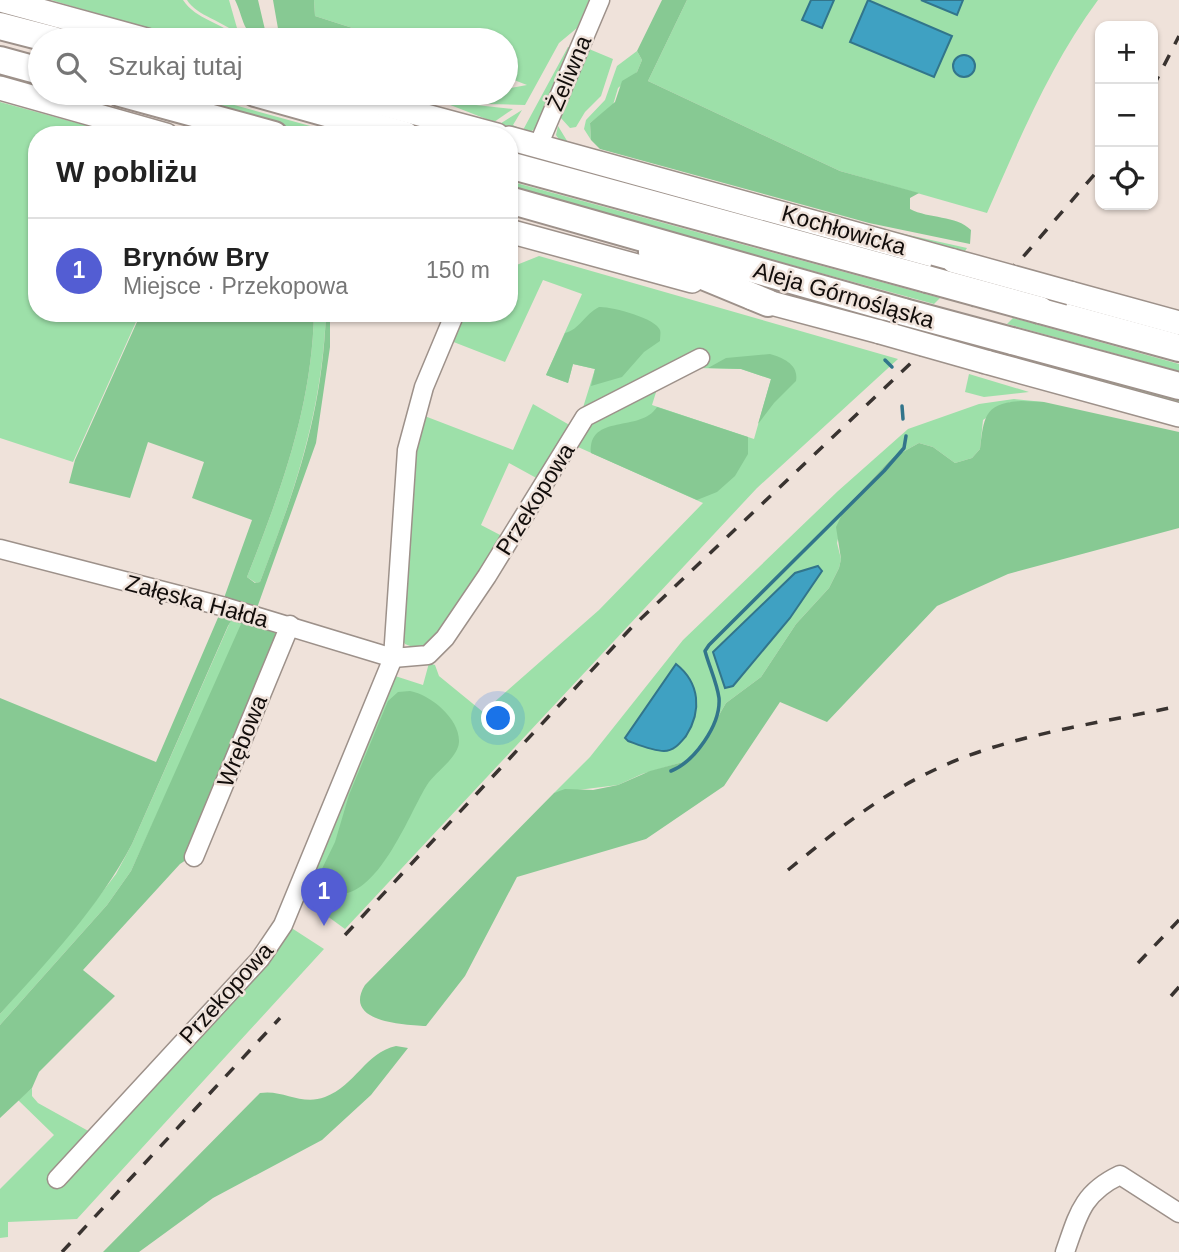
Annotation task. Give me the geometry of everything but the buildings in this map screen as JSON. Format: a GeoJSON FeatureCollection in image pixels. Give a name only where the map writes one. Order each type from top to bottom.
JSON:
{"type":"FeatureCollection","features":[{"type":"Feature","properties":{"kind":"highway"},"geometry":{"type":"LineString","coordinates":[[0,26],[39,28]]}},
{"type":"Feature","properties":{"kind":"highway"},"geometry":{"type":"LineString","coordinates":[[0,60],[28,68]]}},
{"type":"Feature","properties":{"kind":"highway"},"geometry":{"type":"LineString","coordinates":[[164,105],[241,126]]}},
{"type":"Feature","properties":{"kind":"highway"},"geometry":{"type":"LineString","coordinates":[[298,105],[373,126]]}},
{"type":"Feature","properties":{"kind":"highway","name":"Aleja Górnośląska"},"geometry":{"type":"LineString","coordinates":[[518,167],[1179,348]]}},
{"type":"Feature","properties":{"kind":"highway","name":"Aleja Górnośląska"},"geometry":{"type":"LineString","coordinates":[[518,202],[904,312],[1179,386]]}},
{"type":"Feature","properties":{"kind":"highway"},"geometry":{"type":"LineString","coordinates":[[607,227],[676,265],[768,303]]}},
{"type":"Feature","properties":{"kind":"main road"},"geometry":{"type":"LineString","coordinates":[[1,0],[57,28]]}},
{"type":"Feature","properties":{"kind":"main road"},"geometry":{"type":"LineString","coordinates":[[29,0],[58,28]]}},
{"type":"Feature","properties":{"kind":"main road"},"geometry":{"type":"LineString","coordinates":[[3,90],[28,97]]}},
{"type":"Feature","properties":{"kind":"main road"},"geometry":{"type":"LineString","coordinates":[[57,105],[133,126]]}},
{"type":"Feature","properties":{"kind":"main road"},"geometry":{"type":"LineString","coordinates":[[386,105],[464,126]]}},
{"type":"Feature","properties":{"kind":"main road","name":"Kochłowicka"},"geometry":{"type":"LineString","coordinates":[[518,140],[1179,323]]}},
{"type":"Feature","properties":{"kind":"main road"},"geometry":{"type":"LineString","coordinates":[[518,234],[1178,415]]}},
{"type":"Feature","properties":{"kind":"street","name":"Żeliwna"},"geometry":{"type":"LineString","coordinates":[[538,146],[600,0]]}},
{"type":"Feature","properties":{"kind":"street","name":"Przekopowa"},"geometry":{"type":"LineString","coordinates":[[57,1179],[273,943],[393,658],[407,450],[424,387],[451,322]]}},
{"type":"Feature","properties":{"kind":"street","name":"Przekopowa"},"geometry":{"type":"LineString","coordinates":[[393,658],[428,655],[445,638],[585,417],[700,358]]}},
{"type":"Feature","properties":{"kind":"street","name":"Załęska Hałda"},"geometry":{"type":"LineString","coordinates":[[0,549],[290,625],[393,658]]}},
{"type":"Feature","properties":{"kind":"street","name":"Wrębowa"},"geometry":{"type":"LineString","coordinates":[[194,857],[290,625]]}},
{"type":"Feature","properties":{"kind":"street"},"geometry":{"type":"LineString","coordinates":[[1065,1252],[1082,1204],[1103,1183],[1120,1175],[1179,1213]]}},
{"type":"Feature","properties":{"kind":"green space"},"geometry":{"type":"Polygon","coordinates":[[[51,0],[183,0],[202,17],[224,28],[146,28],[51,0]]]}},
{"type":"Feature","properties":{"kind":"green space"},"geometry":{"type":"Polygon","coordinates":[[[187,0],[229,0],[237,28],[229,28],[191,6],[187,0]]]}},
{"type":"Feature","properties":{"kind":"green space"},"geometry":{"type":"Polygon","coordinates":[[[235,0],[258,0],[265,28],[246,28],[235,0]]]}},
{"type":"Feature","properties":{"kind":"green space"},"geometry":{"type":"Polygon","coordinates":[[[273,0],[314,0],[315,16],[352,28],[278,28],[273,0]]]}},
{"type":"Feature","properties":{"kind":"green space"},"geometry":{"type":"Polygon","coordinates":[[[314,0],[589,0],[577,28],[559,43],[525,105],[518,105],[518,87],[527,85],[518,82],[518,28],[352,28],[315,16],[314,0]]]}},
{"type":"Feature","properties":{"kind":"green space"},"geometry":{"type":"Polygon","coordinates":[[[662,0],[687,0],[648,81],[840,171],[919,193],[910,198],[910,209],[965,225],[971,230],[970,244],[869,223],[600,149],[591,140],[590,123],[615,102],[622,81],[637,72],[642,60],[637,51],[662,0]]]}},
{"type":"Feature","properties":{"kind":"green space"},"geometry":{"type":"Polygon","coordinates":[[[687,0],[1098,0],[1050,77],[987,213],[840,171],[648,81],[687,0]]]}},
{"type":"Feature","properties":{"kind":"green space"},"geometry":{"type":"Polygon","coordinates":[[[568,47],[572,48],[536,128],[529,133],[518,131],[518,128],[523,130],[568,47]]]}},
{"type":"Feature","properties":{"kind":"green space"},"geometry":{"type":"Polygon","coordinates":[[[589,49],[613,59],[601,96],[585,112],[576,127],[570,128],[560,117],[589,49]]]}},
{"type":"Feature","properties":{"kind":"green space"},"geometry":{"type":"Polygon","coordinates":[[[637,51],[642,60],[637,72],[618,88],[613,105],[590,123],[591,140],[584,129],[586,120],[605,100],[617,66],[637,51]]]}},
{"type":"Feature","properties":{"kind":"green space"},"geometry":{"type":"Polygon","coordinates":[[[0,102],[88,126],[28,126],[28,322],[136,322],[73,462],[0,438],[0,102]]]}},
{"type":"Feature","properties":{"kind":"green space"},"geometry":{"type":"Polygon","coordinates":[[[209,105],[234,105],[310,126],[285,126],[209,105]]]}},
{"type":"Feature","properties":{"kind":"green space"},"geometry":{"type":"Polygon","coordinates":[[[450,105],[513,109],[494,122],[450,105]]]}},
{"type":"Feature","properties":{"kind":"green space"},"geometry":{"type":"Polygon","coordinates":[[[522,110],[513,125],[515,126],[497,126],[522,110]]]}},
{"type":"Feature","properties":{"kind":"green space"},"geometry":{"type":"Polygon","coordinates":[[[558,126],[569,144],[868,226],[967,248],[965,251],[875,231],[562,144],[556,135],[558,126]]]}},
{"type":"Feature","properties":{"kind":"green space"},"geometry":{"type":"Polygon","coordinates":[[[518,183],[940,298],[934,304],[518,190],[518,183]]]}},
{"type":"Feature","properties":{"kind":"green space"},"geometry":{"type":"Polygon","coordinates":[[[539,256],[898,359],[757,488],[345,929],[301,897],[392,675],[423,685],[429,663],[435,665],[439,676],[483,712],[599,610],[703,503],[578,447],[592,424],[657,389],[652,405],[754,439],[771,379],[741,369],[695,368],[581,414],[595,369],[573,364],[568,383],[546,375],[582,294],[543,280],[505,362],[451,341],[459,322],[518,322],[518,264],[539,256]]]}},
{"type":"Feature","properties":{"kind":"green space"},"geometry":{"type":"Polygon","coordinates":[[[599,307],[622,311],[650,321],[660,330],[660,341],[644,352],[622,377],[591,386],[595,369],[573,364],[568,383],[546,375],[565,333],[574,329],[599,307]]]}},
{"type":"Feature","properties":{"kind":"green space"},"geometry":{"type":"Polygon","coordinates":[[[1013,318],[1179,364],[1179,371],[1007,324],[1013,318]]]}},
{"type":"Feature","properties":{"kind":"green space"},"geometry":{"type":"Polygon","coordinates":[[[137,322],[313,322],[301,415],[272,513],[247,577],[255,583],[260,582],[305,450],[319,385],[325,322],[330,322],[330,347],[316,443],[257,608],[224,598],[252,520],[192,498],[204,462],[148,442],[130,498],[69,483],[75,460],[137,322]]]}},
{"type":"Feature","properties":{"kind":"green space"},"geometry":{"type":"Polygon","coordinates":[[[313,322],[325,322],[319,384],[305,450],[285,516],[260,582],[256,583],[247,577],[283,480],[301,415],[313,322]]]}},
{"type":"Feature","properties":{"kind":"green space"},"geometry":{"type":"Polygon","coordinates":[[[982,346],[1179,400],[1179,405],[978,350],[982,346]]]}},
{"type":"Feature","properties":{"kind":"green space"},"geometry":{"type":"Polygon","coordinates":[[[770,354],[793,366],[796,381],[758,424],[771,379],[741,369],[708,368],[726,358],[770,354]]]}},
{"type":"Feature","properties":{"kind":"green space"},"geometry":{"type":"Polygon","coordinates":[[[969,374],[1029,392],[984,397],[965,392],[969,374]]]}},
{"type":"Feature","properties":{"kind":"green space"},"geometry":{"type":"Polygon","coordinates":[[[1014,399],[1044,402],[1010,402],[983,420],[980,449],[972,458],[955,463],[933,447],[919,443],[892,458],[845,508],[837,543],[841,559],[829,588],[796,624],[761,677],[726,703],[697,753],[683,762],[642,774],[618,785],[554,793],[590,757],[683,640],[838,491],[908,429],[979,404],[1014,399]]]}},
{"type":"Feature","properties":{"kind":"green space"},"geometry":{"type":"Polygon","coordinates":[[[1021,401],[1044,402],[1179,432],[1179,528],[1008,574],[937,606],[827,722],[780,702],[724,786],[646,839],[517,877],[465,976],[426,1026],[391,1022],[368,1014],[362,1007],[360,997],[365,985],[554,793],[565,789],[593,790],[618,785],[650,771],[683,762],[697,753],[726,703],[761,677],[796,624],[829,588],[841,559],[836,527],[845,508],[892,458],[919,443],[933,447],[955,463],[972,458],[980,449],[988,414],[1000,405],[1021,401]]]}},
{"type":"Feature","properties":{"kind":"green space"},"geometry":{"type":"Polygon","coordinates":[[[533,404],[573,427],[540,480],[509,463],[481,525],[504,537],[456,613],[435,639],[421,647],[405,644],[402,639],[415,458],[422,415],[513,450],[533,404]]]}},
{"type":"Feature","properties":{"kind":"green space"},"geometry":{"type":"Polygon","coordinates":[[[657,407],[748,437],[748,454],[735,476],[717,492],[697,500],[591,453],[592,441],[598,433],[606,428],[640,420],[657,407]]]}},
{"type":"Feature","properties":{"kind":"green space"},"geometry":{"type":"Polygon","coordinates":[[[220,613],[285,632],[192,856],[180,864],[83,970],[115,996],[39,1072],[32,1088],[0,1118],[0,1025],[107,905],[131,871],[241,624],[231,621],[228,626],[132,844],[119,867],[72,933],[0,1014],[0,698],[156,762],[220,613]]]}},
{"type":"Feature","properties":{"kind":"green space"},"geometry":{"type":"Polygon","coordinates":[[[231,620],[241,624],[241,630],[131,871],[107,905],[0,1025],[0,1014],[84,916],[116,874],[132,844],[231,620]]]}},
{"type":"Feature","properties":{"kind":"green space"},"geometry":{"type":"Polygon","coordinates":[[[410,691],[427,697],[443,709],[455,725],[458,748],[427,785],[387,858],[373,876],[358,888],[341,894],[324,890],[319,875],[335,842],[349,795],[388,701],[398,692],[410,691]]]}},
{"type":"Feature","properties":{"kind":"green space"},"geometry":{"type":"Polygon","coordinates":[[[290,927],[324,949],[77,1219],[8,1222],[8,1237],[0,1238],[0,1189],[54,1135],[18,1100],[32,1088],[32,1096],[38,1103],[101,1138],[276,952],[290,927]]]}},
{"type":"Feature","properties":{"kind":"green space"},"geometry":{"type":"Polygon","coordinates":[[[396,1046],[408,1048],[371,1095],[322,1140],[213,1198],[139,1252],[103,1252],[260,1093],[276,1093],[308,1100],[325,1097],[345,1085],[376,1055],[396,1046]]]}},
{"type":"Feature","properties":{"kind":"water"},"geometry":{"type":"Polygon","coordinates":[[[811,0],[834,0],[822,28],[802,20],[811,0]]]}},
{"type":"Feature","properties":{"kind":"water"},"geometry":{"type":"Polygon","coordinates":[[[868,0],[952,36],[934,77],[850,42],[868,0]]]}},
{"type":"Feature","properties":{"kind":"water"},"geometry":{"type":"Polygon","coordinates":[[[921,0],[963,0],[957,15],[921,0]]]}},
{"type":"Feature","properties":{"kind":"water"},"geometry":{"type":"Polygon","coordinates":[[[964,55],[972,58],[975,66],[972,74],[964,77],[956,74],[953,66],[956,58],[964,55]]]}},
{"type":"Feature","properties":{"kind":"water"},"geometry":{"type":"Polygon","coordinates":[[[818,566],[822,571],[790,618],[733,686],[725,688],[713,652],[795,573],[818,566]]]}},
{"type":"Feature","properties":{"kind":"water"},"geometry":{"type":"Polygon","coordinates":[[[676,664],[690,680],[696,698],[695,717],[686,736],[668,751],[651,749],[628,741],[625,738],[676,664]]]}},
{"type":"Feature","properties":{"kind":"waterway"},"geometry":{"type":"LineString","coordinates":[[885,360],[892,367]]}},
{"type":"Feature","properties":{"kind":"waterway"},"geometry":{"type":"LineString","coordinates":[[902,406],[903,419]]}},
{"type":"Feature","properties":{"kind":"waterway"},"geometry":{"type":"LineString","coordinates":[[671,771],[697,751],[716,720],[719,698],[705,651],[709,645],[884,471],[904,448],[906,436]]}},
{"type":"Feature","properties":{"kind":"railway"},"geometry":{"type":"LineString","coordinates":[[1155,84],[1179,36]]}},
{"type":"Feature","properties":{"kind":"railway"},"geometry":{"type":"LineString","coordinates":[[345,935],[633,626],[1023,257],[1095,174]]}},
{"type":"Feature","properties":{"kind":"railway"},"geometry":{"type":"LineString","coordinates":[[788,870],[872,805],[909,783],[957,760],[1051,732],[1179,706]]}},
{"type":"Feature","properties":{"kind":"railway"},"geometry":{"type":"LineString","coordinates":[[1138,963],[1179,920]]}},
{"type":"Feature","properties":{"kind":"railway"},"geometry":{"type":"LineString","coordinates":[[1171,996],[1179,987]]}},
{"type":"Feature","properties":{"kind":"railway"},"geometry":{"type":"LineString","coordinates":[[62,1252],[280,1018]]}},
{"type":"Feature","properties":{"kind":"place","name":"Brynów Bry"},"geometry":{"type":"Point","coordinates":[324,926]}}]}
